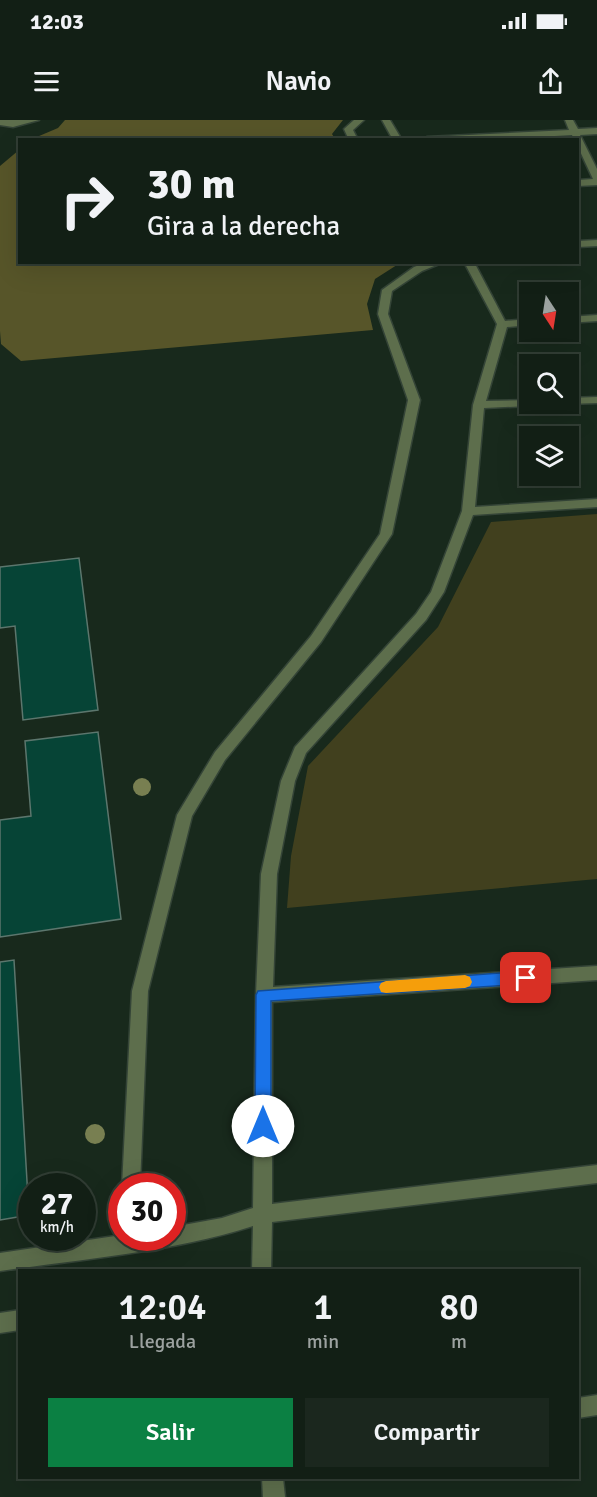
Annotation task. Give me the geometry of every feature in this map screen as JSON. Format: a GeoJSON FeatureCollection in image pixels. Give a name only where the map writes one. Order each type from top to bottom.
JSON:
{"type":"FeatureCollection","features":[{"type":"Feature","properties":{"kind":"street"},"geometry":{"type":"LineString","coordinates":[[0,122],[13,124],[35,120]]}},
{"type":"Feature","properties":{"kind":"street"},"geometry":{"type":"LineString","coordinates":[[353,138],[348,129],[360,120]]}},
{"type":"Feature","properties":{"kind":"street"},"geometry":{"type":"LineString","coordinates":[[386,120],[397,138]]}},
{"type":"Feature","properties":{"kind":"street"},"geometry":{"type":"LineString","coordinates":[[569,120],[578,138]]}},
{"type":"Feature","properties":{"kind":"street"},"geometry":{"type":"LineString","coordinates":[[464,138],[597,131]]}},
{"type":"Feature","properties":{"kind":"street"},"geometry":{"type":"LineString","coordinates":[[579,141],[597,181],[579,183]]}},
{"type":"Feature","properties":{"kind":"street"},"geometry":{"type":"LineString","coordinates":[[579,244],[597,243]]}},
{"type":"Feature","properties":{"kind":"street"},"geometry":{"type":"LineString","coordinates":[[132,1173],[140,991],[185,815],[220,756],[316,639],[386,534],[414,400],[383,314],[387,290],[418,268],[432,264]]}},
{"type":"Feature","properties":{"kind":"street"},"geometry":{"type":"LineString","coordinates":[[262,1269],[264,995],[269,874],[292,771],[300,752],[315,732],[421,617],[437,592],[468,512],[479,405],[502,324],[470,264]]}},
{"type":"Feature","properties":{"kind":"street"},"geometry":{"type":"LineString","coordinates":[[579,319],[597,318]]}},
{"type":"Feature","properties":{"kind":"street"},"geometry":{"type":"LineString","coordinates":[[502,324],[519,323]]}},
{"type":"Feature","properties":{"kind":"street"},"geometry":{"type":"LineString","coordinates":[[579,401],[597,400]]}},
{"type":"Feature","properties":{"kind":"street"},"geometry":{"type":"LineString","coordinates":[[479,405],[519,403]]}},
{"type":"Feature","properties":{"kind":"street"},"geometry":{"type":"LineString","coordinates":[[468,512],[597,503]]}},
{"type":"Feature","properties":{"kind":"street"},"geometry":{"type":"LineString","coordinates":[[264,995],[597,973]]}},
{"type":"Feature","properties":{"kind":"street"},"geometry":{"type":"LineString","coordinates":[[186,1233],[222,1227],[262,1214],[597,1174]]}},
{"type":"Feature","properties":{"kind":"street"},"geometry":{"type":"LineString","coordinates":[[0,1262],[108,1244]]}},
{"type":"Feature","properties":{"kind":"street"},"geometry":{"type":"LineString","coordinates":[[0,1323],[18,1320]]}},
{"type":"Feature","properties":{"kind":"street"},"geometry":{"type":"LineString","coordinates":[[579,1408],[597,1406]]}},
{"type":"Feature","properties":{"kind":"street"},"geometry":{"type":"LineString","coordinates":[[273,1479],[274,1497]]}},
{"type":"Feature","properties":{"kind":"shaded area"},"geometry":{"type":"Polygon","coordinates":[[[65,120],[343,120],[332,134],[334,138],[34,138],[58,128],[65,120]]]}},
{"type":"Feature","properties":{"kind":"shaded area"},"geometry":{"type":"Polygon","coordinates":[[[18,151],[18,264],[398,264],[375,279],[367,304],[373,330],[21,361],[1,344],[0,166],[18,151]]]}},
{"type":"Feature","properties":{"kind":"shaded area"},"geometry":{"type":"Polygon","coordinates":[[[597,514],[597,879],[287,908],[291,856],[308,766],[438,627],[491,522],[597,514]]]}},
{"type":"Feature","properties":{"kind":"building"},"geometry":{"type":"Polygon","coordinates":[[[79,558],[98,710],[23,720],[15,626],[0,628],[0,567],[79,558]]]}},
{"type":"Feature","properties":{"kind":"building"},"geometry":{"type":"Polygon","coordinates":[[[98,732],[121,919],[0,937],[0,820],[31,816],[25,741],[98,732]]]}},
{"type":"Feature","properties":{"kind":"building"},"geometry":{"type":"Polygon","coordinates":[[[14,960],[27,1173],[18,1173],[18,1217],[0,1220],[0,962],[14,960]]]}},
{"type":"Feature","properties":{"kind":"slow traffic"},"geometry":{"type":"LineString","coordinates":[[386,987],[465,982]]}},
{"type":"Feature","properties":{"kind":"route"},"geometry":{"type":"LineString","coordinates":[[263,1126],[264,995],[526,978]]}}]}
